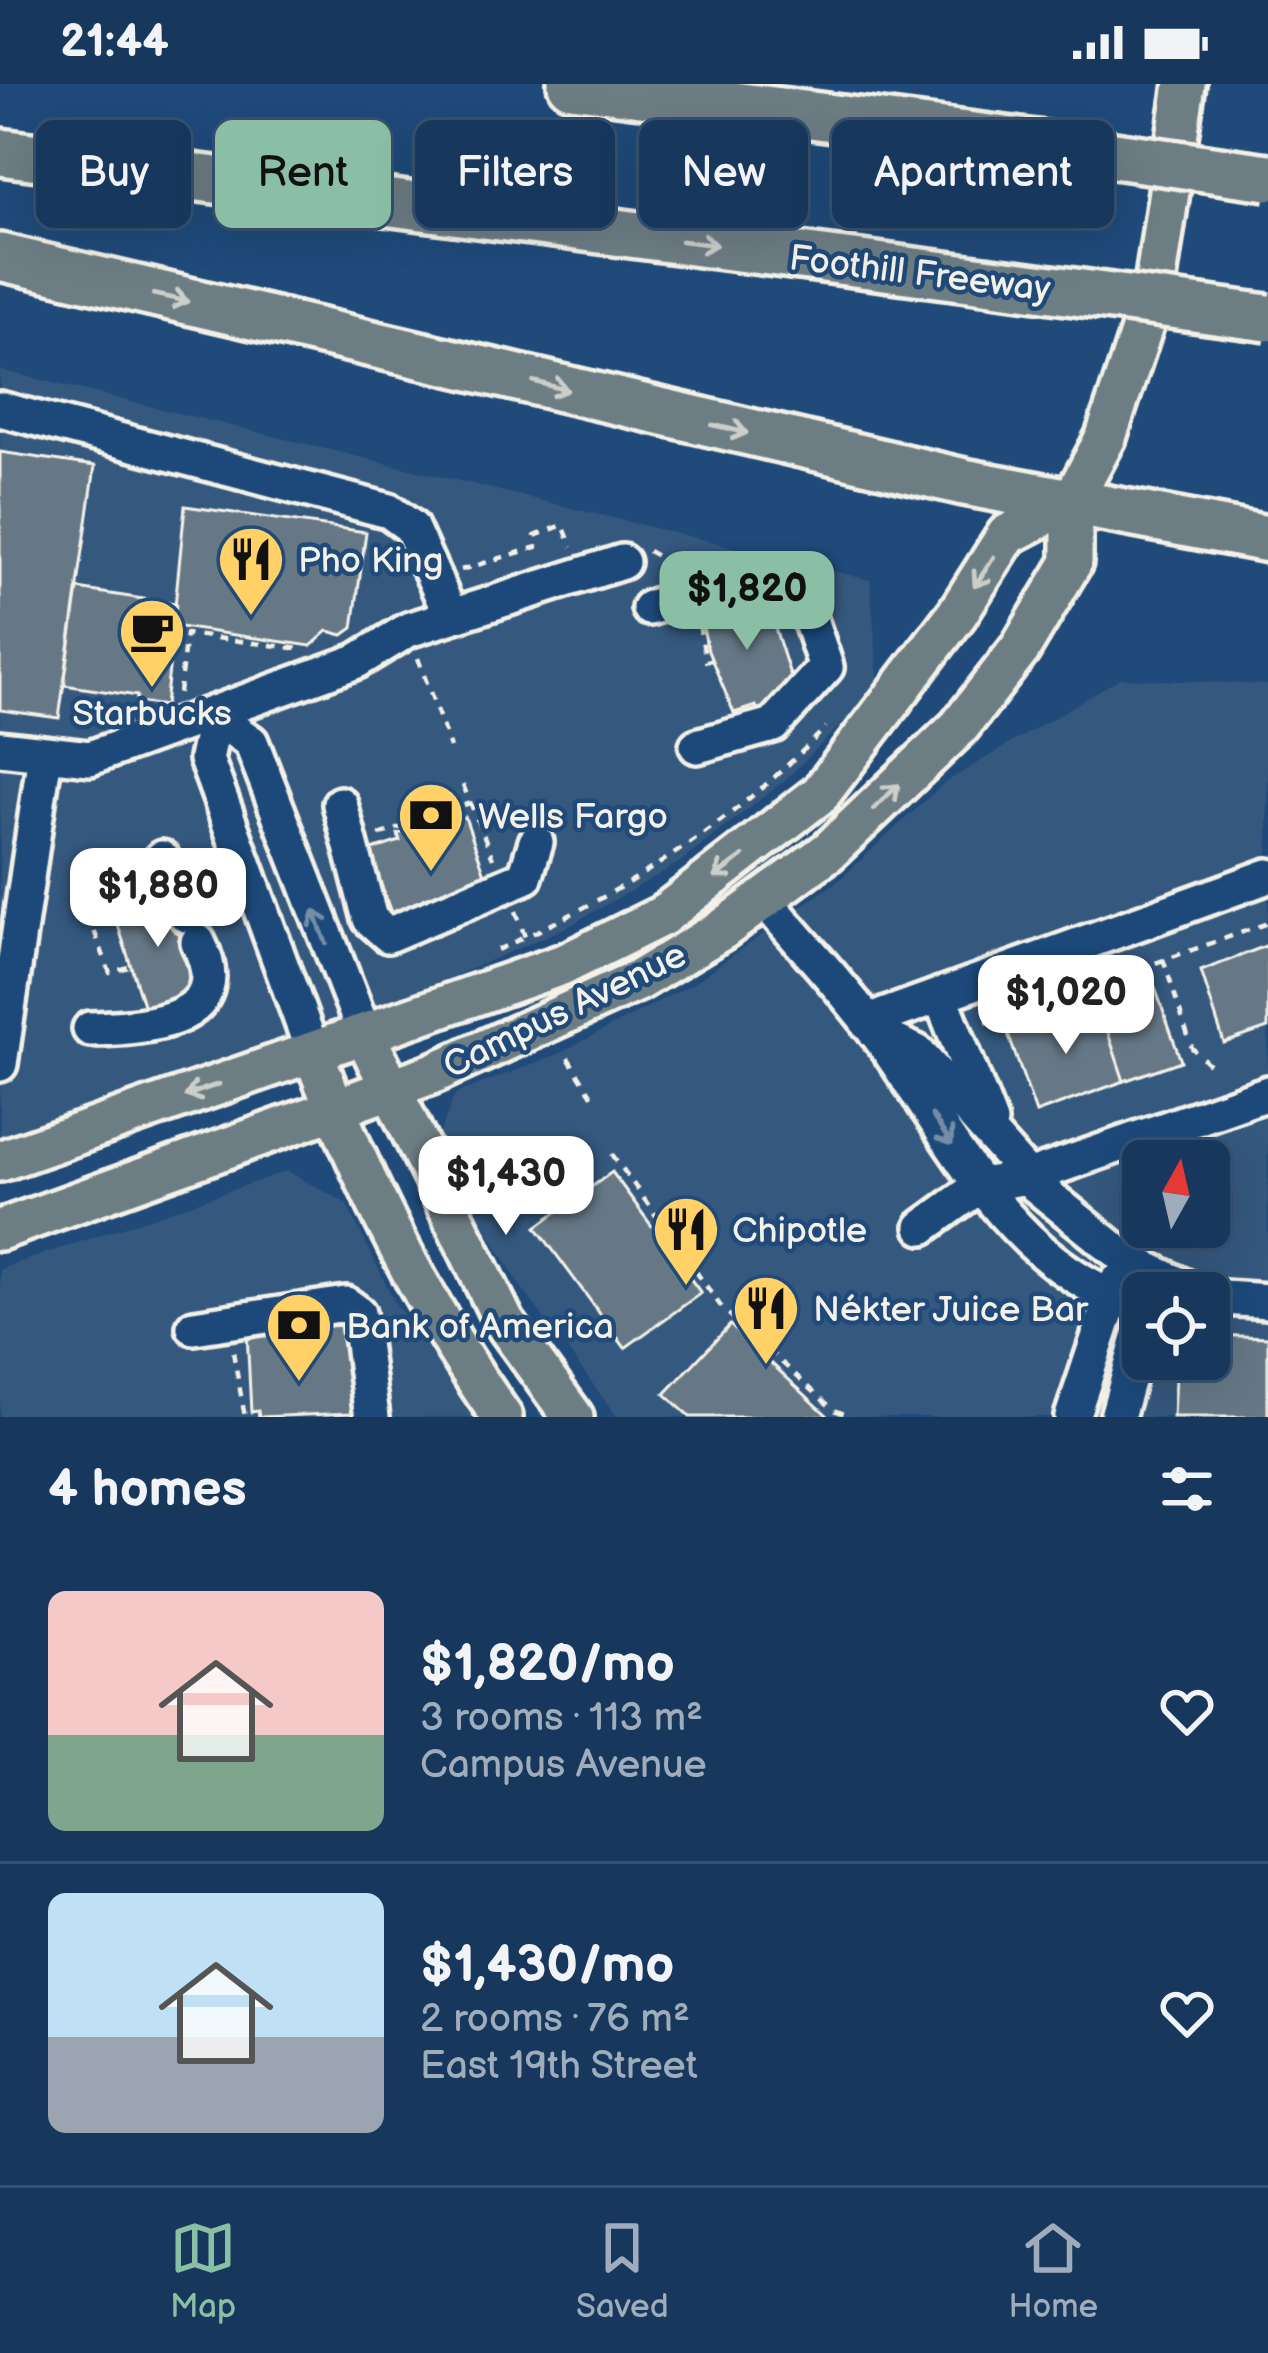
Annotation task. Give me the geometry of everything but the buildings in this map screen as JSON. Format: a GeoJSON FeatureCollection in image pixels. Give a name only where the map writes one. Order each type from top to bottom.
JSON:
{"type":"FeatureCollection","features":[{"type":"Feature","properties":{"kind":"highway"},"geometry":{"type":"LineString","coordinates":[[571,84],[1268,177]]}},
{"type":"Feature","properties":{"kind":"highway","name":"Foothill Freeway"},"geometry":{"type":"LineString","coordinates":[[0,152],[1268,318]]}},
{"type":"Feature","properties":{"kind":"highway"},"geometry":{"type":"LineString","coordinates":[[0,257],[825,451],[1268,538]]}},
{"type":"Feature","properties":{"kind":"main road","name":"Campus Avenue"},"geometry":{"type":"LineString","coordinates":[[0,1230],[392,1088],[637,981],[765,900],[829,851],[959,727],[1008,665],[1072,562],[1072,501],[1106,437],[1154,292],[1185,84]]}},
{"type":"Feature","properties":{"kind":"main road","name":"Campus Avenue"},"geometry":{"type":"LineString","coordinates":[[0,1160],[567,963],[662,916],[820,794],[929,653],[1007,536],[1072,501]]}},
{"type":"Feature","properties":{"kind":"main road"},"geometry":{"type":"LineString","coordinates":[[365,1035],[504,1322],[573,1417]]}},
{"type":"Feature","properties":{"kind":"main road"},"geometry":{"type":"LineString","coordinates":[[313,1052],[353,1158],[450,1343],[502,1417]]}},
{"type":"Feature","properties":{"kind":"lane"},"geometry":{"type":"LineString","coordinates":[[0,409],[389,511],[411,526],[451,616]]}},
{"type":"Feature","properties":{"kind":"lane"},"geometry":{"type":"LineString","coordinates":[[0,748],[90,758],[215,717],[357,661],[408,630],[622,562]]}},
{"type":"Feature","properties":{"kind":"lane"},"geometry":{"type":"LineString","coordinates":[[649,608],[750,575],[799,587],[826,667],[773,724],[698,746]]}},
{"type":"Feature","properties":{"kind":"lane"},"geometry":{"type":"LineString","coordinates":[[215,717],[250,742],[365,1035]]}},
{"type":"Feature","properties":{"kind":"lane"},"geometry":{"type":"LineString","coordinates":[[215,717],[206,759],[313,1052]]}},
{"type":"Feature","properties":{"kind":"lane"},"geometry":{"type":"LineString","coordinates":[[0,1064],[45,754]]}},
{"type":"Feature","properties":{"kind":"lane"},"geometry":{"type":"LineString","coordinates":[[340,804],[345,841],[376,929],[388,934],[525,877],[536,842]]}},
{"type":"Feature","properties":{"kind":"lane"},"geometry":{"type":"LineString","coordinates":[[872,1028],[940,995],[1268,876]]}},
{"type":"Feature","properties":{"kind":"lane"},"geometry":{"type":"LineString","coordinates":[[90,1029],[123,1029],[190,1012],[205,999],[212,970],[180,900]]}},
{"type":"Feature","properties":{"kind":"lane"},"geometry":{"type":"LineString","coordinates":[[765,900],[872,1028],[1012,1226],[1122,1299]]}},
{"type":"Feature","properties":{"kind":"lane"},"geometry":{"type":"LineString","coordinates":[[940,995],[1000,1146]]}},
{"type":"Feature","properties":{"kind":"lane"},"geometry":{"type":"LineString","coordinates":[[872,1028],[916,1052],[1028,1177],[1141,1272]]}},
{"type":"Feature","properties":{"kind":"lane"},"geometry":{"type":"LineString","coordinates":[[923,1227],[981,1185],[1028,1177],[1268,1093]]}},
{"type":"Feature","properties":{"kind":"lane"},"geometry":{"type":"LineString","coordinates":[[1230,1299],[1268,1301]]}},
{"type":"Feature","properties":{"kind":"lane"},"geometry":{"type":"LineString","coordinates":[[194,1327],[346,1304],[358,1313],[372,1417]]}},
{"type":"Feature","properties":{"kind":"lane"},"geometry":{"type":"LineString","coordinates":[[1072,1417],[1122,1315]]}},
{"type":"Feature","properties":{"kind":"lane"},"geometry":{"type":"LineString","coordinates":[[1118,1417],[1128,1380]]}},
{"type":"Feature","properties":{"kind":"path"},"geometry":{"type":"LineString","coordinates":[[699,625],[706,662],[712,660]]}},
{"type":"Feature","properties":{"kind":"path"},"geometry":{"type":"LineString","coordinates":[[177,703],[186,634],[313,651]]}},
{"type":"Feature","properties":{"kind":"path"},"geometry":{"type":"LineString","coordinates":[[416,651],[450,748]]}},
{"type":"Feature","properties":{"kind":"path"},"geometry":{"type":"LineString","coordinates":[[463,784],[487,851],[502,868],[524,937],[569,916],[699,837],[828,726]]}},
{"type":"Feature","properties":{"kind":"path"},"geometry":{"type":"LineString","coordinates":[[374,836],[470,803]]}},
{"type":"Feature","properties":{"kind":"path"},"geometry":{"type":"LineString","coordinates":[[128,967],[110,973],[88,914],[180,900]]}},
{"type":"Feature","properties":{"kind":"path"},"geometry":{"type":"LineString","coordinates":[[1004,1015],[1268,922]]}},
{"type":"Feature","properties":{"kind":"path"},"geometry":{"type":"LineString","coordinates":[[1163,959],[1192,1048],[1211,1066]]}},
{"type":"Feature","properties":{"kind":"path"},"geometry":{"type":"LineString","coordinates":[[568,1058],[593,1097]]}},
{"type":"Feature","properties":{"kind":"path"},"geometry":{"type":"LineString","coordinates":[[612,1154],[722,1308],[834,1410],[853,1417]]}},
{"type":"Feature","properties":{"kind":"path"},"geometry":{"type":"LineString","coordinates":[[232,1341],[245,1417]]}},
{"type":"Feature","properties":{"kind":"shaded area"},"geometry":{"type":"Polygon","coordinates":[[[0,370],[870,580],[879,687],[784,781],[679,863],[567,927],[450,978],[0,1139],[0,370]]]}},
{"type":"Feature","properties":{"kind":"shaded area"},"geometry":{"type":"Polygon","coordinates":[[[1120,678],[1268,685],[1268,1417],[617,1417],[518,1283],[474,1207],[439,1135],[455,1094],[558,1054],[692,984],[839,880],[944,783],[1120,678]]]}},
{"type":"Feature","properties":{"kind":"shaded area"},"geometry":{"type":"Polygon","coordinates":[[[287,1171],[346,1203],[396,1304],[476,1417],[0,1417],[0,1269],[287,1171]]]}},
{"type":"Feature","properties":{"kind":"place","name":"Pho King"},"geometry":{"type":"Point","coordinates":[251,618]}},
{"type":"Feature","properties":{"kind":"place","name":"Starbucks"},"geometry":{"type":"Point","coordinates":[152,690]}},
{"type":"Feature","properties":{"kind":"place","name":"Wells Fargo"},"geometry":{"type":"Point","coordinates":[431,874]}},
{"type":"Feature","properties":{"kind":"place","name":"Chipotle"},"geometry":{"type":"Point","coordinates":[686,1288]}},
{"type":"Feature","properties":{"kind":"place","name":"Nékter Juice Bar"},"geometry":{"type":"Point","coordinates":[766,1367]}},
{"type":"Feature","properties":{"kind":"place","name":"Bank of America"},"geometry":{"type":"Point","coordinates":[299,1384]}}]}
